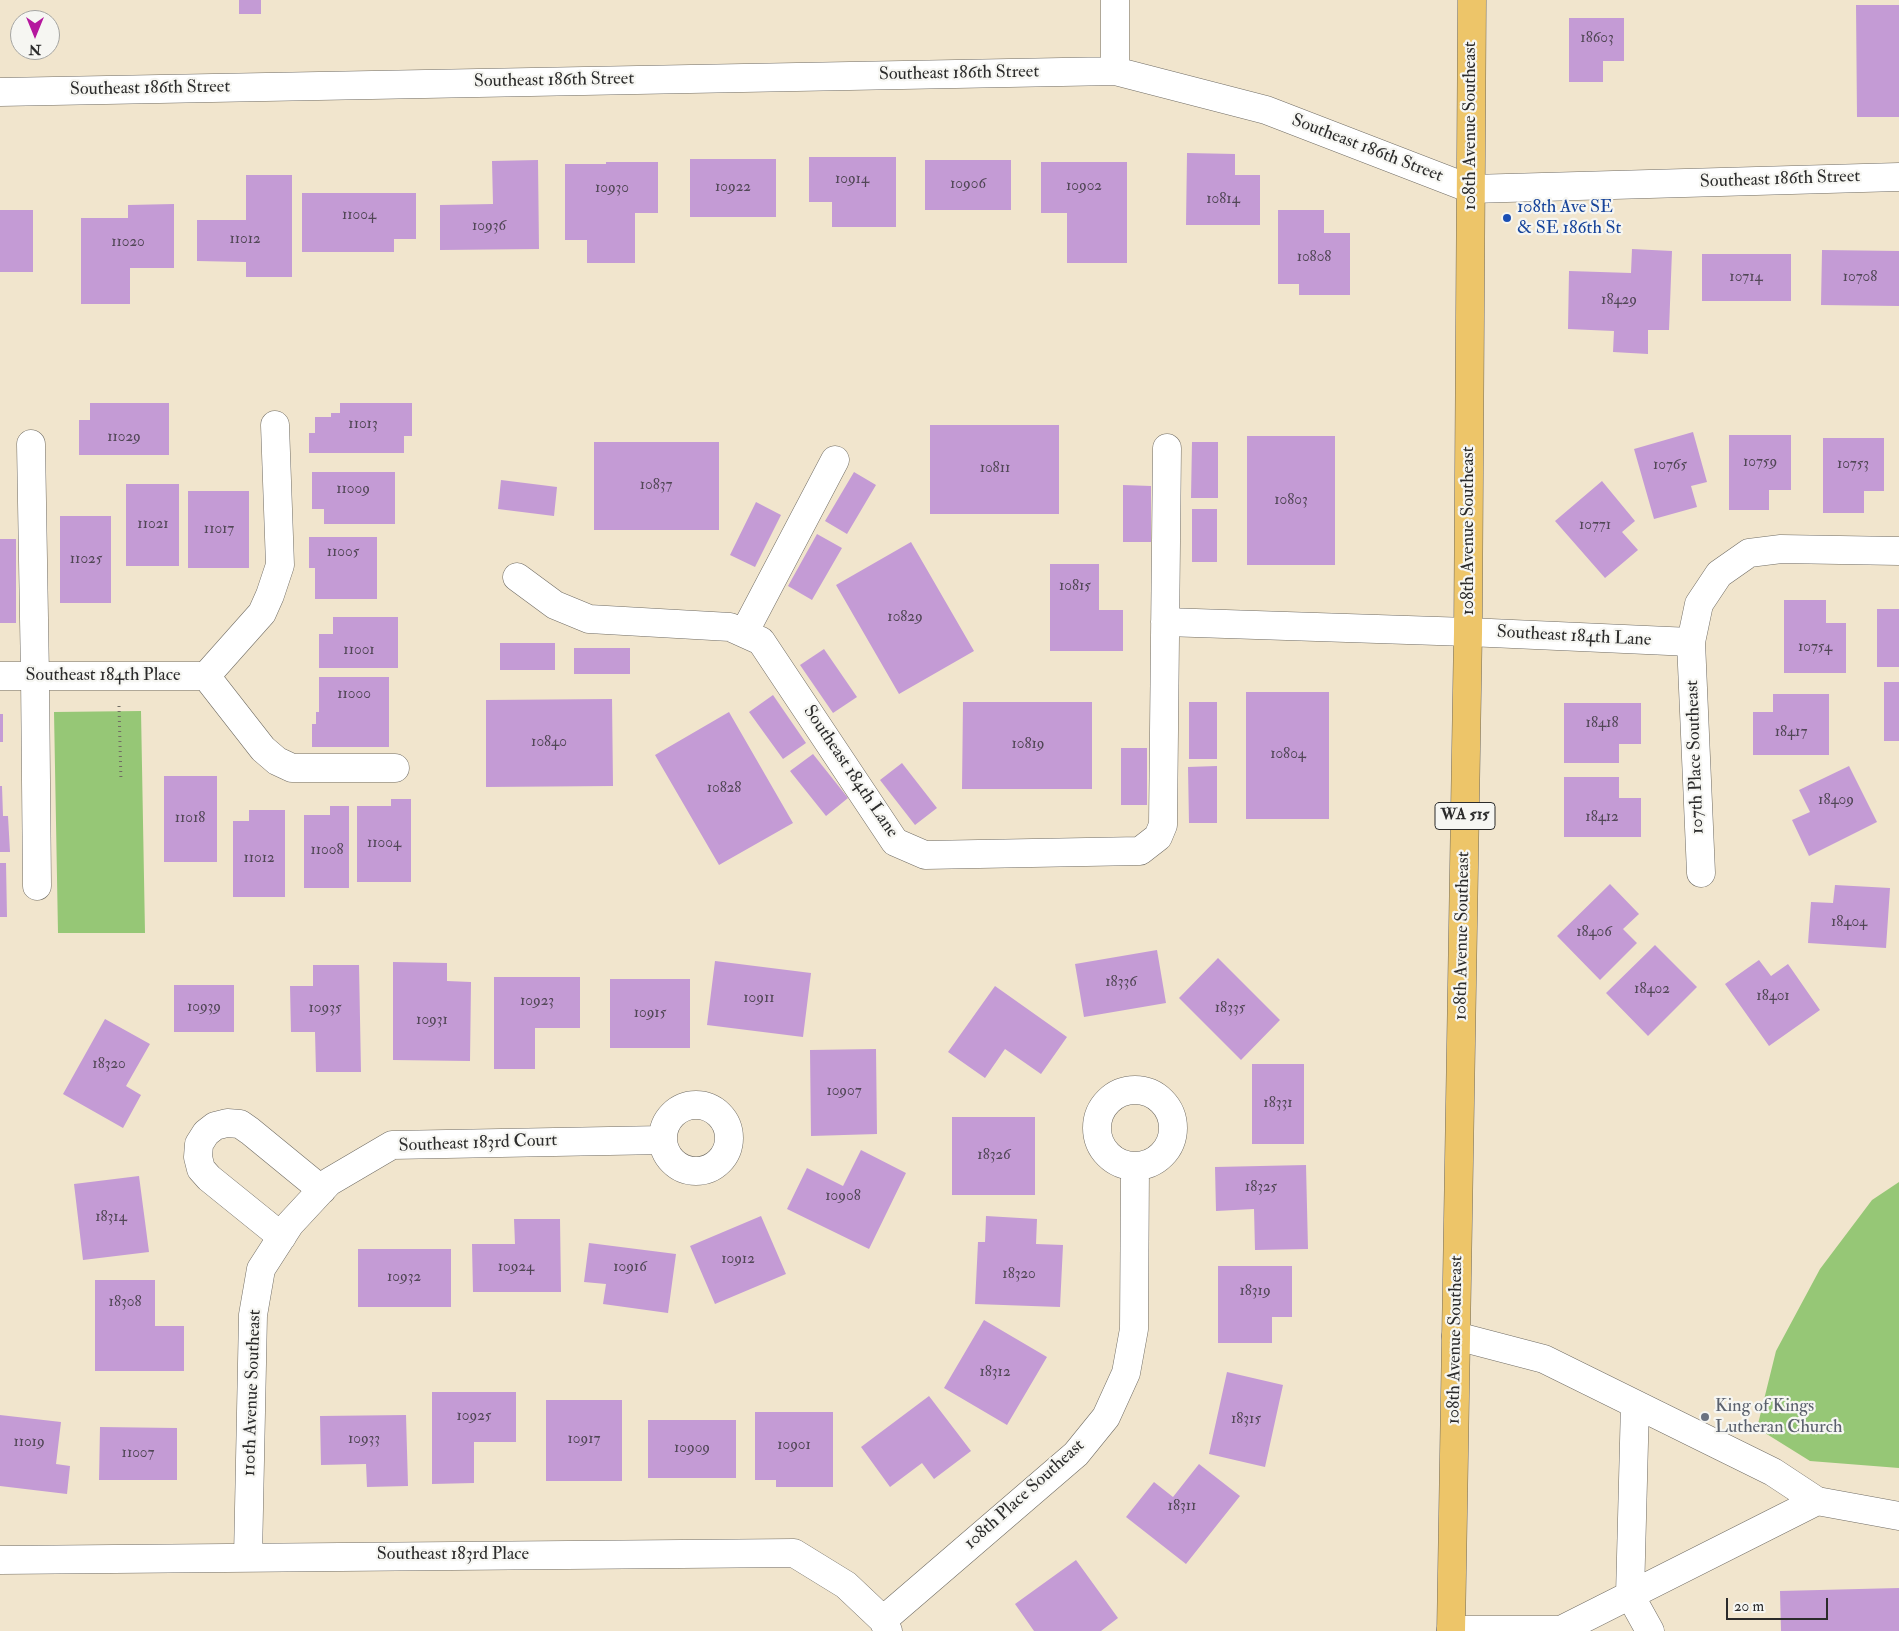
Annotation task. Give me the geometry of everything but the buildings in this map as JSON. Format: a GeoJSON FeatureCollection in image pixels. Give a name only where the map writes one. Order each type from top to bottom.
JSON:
{"type":"FeatureCollection","features":[{"type":"Feature","properties":{"kind":"main road","name":"108th Avenue Southeast"},"geometry":{"type":"LineString","coordinates":[[1451,1631],[1468,632],[1472,0]]}},
{"type":"Feature","properties":{"kind":"street"},"geometry":{"type":"LineString","coordinates":[[1115,0],[1115,71]]}},
{"type":"Feature","properties":{"kind":"street","name":"Southeast 186th Street"},"geometry":{"type":"LineString","coordinates":[[0,92],[1115,71],[1266,110],[1471,189],[1899,177]]}},
{"type":"Feature","properties":{"kind":"street"},"geometry":{"type":"LineString","coordinates":[[275,425],[280,565],[270,596],[262,613],[206,676],[263,749],[277,761],[292,768],[395,768]]}},
{"type":"Feature","properties":{"kind":"street"},"geometry":{"type":"LineString","coordinates":[[31,444],[37,886]]}},
{"type":"Feature","properties":{"kind":"street","name":"Southeast 184th Lane"},"geometry":{"type":"LineString","coordinates":[[517,577],[555,605],[589,619],[730,627],[761,641],[895,842],[925,855],[1140,850],[1158,838],[1163,825],[1167,448]]}},
{"type":"Feature","properties":{"kind":"street"},"geometry":{"type":"LineString","coordinates":[[744,633],[835,460]]}},
{"type":"Feature","properties":{"kind":"street"},"geometry":{"type":"LineString","coordinates":[[1691,642],[1699,604],[1719,574],[1749,553],[1781,549],[1899,551]]}},
{"type":"Feature","properties":{"kind":"street","name":"Southeast 184th Lane"},"geometry":{"type":"LineString","coordinates":[[1165,622],[1468,632],[1691,642]]}},
{"type":"Feature","properties":{"kind":"street","name":"107th Place Southeast"},"geometry":{"type":"LineString","coordinates":[[1691,642],[1701,873]]}},
{"type":"Feature","properties":{"kind":"street","name":"Southeast 184th Place"},"geometry":{"type":"LineString","coordinates":[[0,676],[206,676]]}},
{"type":"Feature","properties":{"kind":"street"},"geometry":{"type":"LineString","coordinates":[[286,1230],[209,1178],[201,1169],[198,1150],[199,1144],[206,1133],[215,1126],[227,1123],[240,1124],[250,1130],[322,1190]]}},
{"type":"Feature","properties":{"kind":"street","name":"Southeast 183rd Court"},"geometry":{"type":"LineString","coordinates":[[286,1230],[329,1182],[392,1145],[663,1140]]}},
{"type":"Feature","properties":{"kind":"street","name":"108th Place Southeast"},"geometry":{"type":"LineString","coordinates":[[885,1625],[1076,1454],[1106,1417],[1126,1373],[1134,1329],[1135,1166]]}},
{"type":"Feature","properties":{"kind":"street","name":"110th Avenue Southeast"},"geometry":{"type":"LineString","coordinates":[[248,1556],[253,1314],[261,1268],[286,1230]]}},
{"type":"Feature","properties":{"kind":"street"},"geometry":{"type":"LineString","coordinates":[[1456,1336],[1544,1359],[1773,1472],[1817,1501],[1899,1516]]}},
{"type":"Feature","properties":{"kind":"street"},"geometry":{"type":"LineString","coordinates":[[1634,1404],[1630,1595],[1650,1631]]}},
{"type":"Feature","properties":{"kind":"street"},"geometry":{"type":"LineString","coordinates":[[1451,1631],[1561,1630],[1817,1501]]}},
{"type":"Feature","properties":{"kind":"street","name":"Southeast 183rd Place"},"geometry":{"type":"LineString","coordinates":[[0,1560],[248,1556],[794,1553],[846,1585],[885,1625]]}},
{"type":"Feature","properties":{"kind":"path"},"geometry":{"type":"LineString","coordinates":[[118,676],[121,781]]}},
{"type":"Feature","properties":{"kind":"green space"},"geometry":{"type":"Polygon","coordinates":[[[141,711],[145,933],[58,933],[54,712],[141,711]]]}},
{"type":"Feature","properties":{"kind":"green space"},"geometry":{"type":"Polygon","coordinates":[[[1899,1182],[1899,1468],[1810,1461],[1757,1428],[1776,1351],[1820,1269],[1872,1200],[1899,1182]]]}},
{"type":"Feature","properties":{"kind":"place","name":"108th Ave SE & SE 186th St"},"geometry":{"type":"Point","coordinates":[1507,218]}},
{"type":"Feature","properties":{"kind":"place","name":"King of Kings Lutheran Church"},"geometry":{"type":"Point","coordinates":[1705,1417]}}]}
